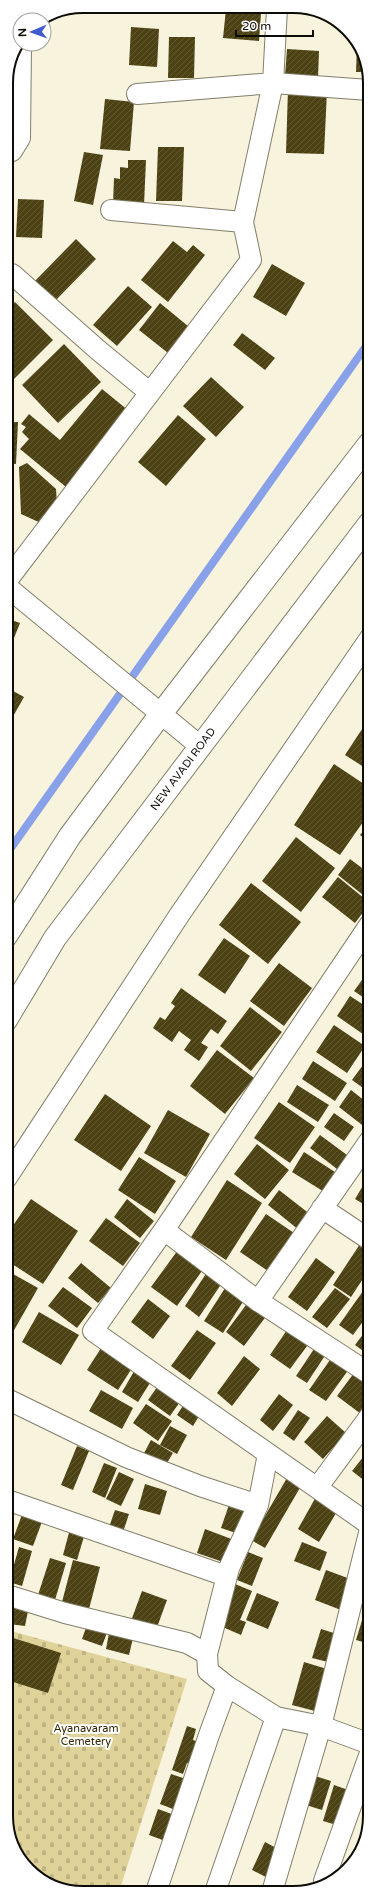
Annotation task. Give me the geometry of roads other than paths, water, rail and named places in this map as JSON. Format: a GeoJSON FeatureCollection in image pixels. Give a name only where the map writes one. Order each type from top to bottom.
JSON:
{"type":"FeatureCollection","features":[{"type":"Feature","properties":{"kind":"main road"},"geometry":{"type":"LineString","coordinates":[[13,925],[70,836],[160,715],[363,453]]}},
{"type":"Feature","properties":{"kind":"main road","name":"NEW AVADI ROAD"},"geometry":{"type":"LineString","coordinates":[[13,1008],[55,938],[363,533]]}},
{"type":"Feature","properties":{"kind":"street"},"geometry":{"type":"LineString","coordinates":[[13,573],[149,392],[251,260],[243,222],[273,83],[277,13]]}},
{"type":"Feature","properties":{"kind":"street"},"geometry":{"type":"LineString","coordinates":[[13,149],[20,138],[21,52]]}},
{"type":"Feature","properties":{"kind":"street"},"geometry":{"type":"LineString","coordinates":[[137,94],[273,83],[363,90]]}},
{"type":"Feature","properties":{"kind":"street"},"geometry":{"type":"LineString","coordinates":[[111,210],[243,222]]}},
{"type":"Feature","properties":{"kind":"street"},"geometry":{"type":"LineString","coordinates":[[13,275],[98,350],[149,392]]}},
{"type":"Feature","properties":{"kind":"street"},"geometry":{"type":"LineString","coordinates":[[13,592],[160,715],[200,746]]}},
{"type":"Feature","properties":{"kind":"street"},"geometry":{"type":"LineString","coordinates":[[13,1168],[180,914],[363,648]]}},
{"type":"Feature","properties":{"kind":"street"},"geometry":{"type":"LineString","coordinates":[[363,934],[164,1230],[93,1331],[363,1520]]}},
{"type":"Feature","properties":{"kind":"street"},"geometry":{"type":"LineString","coordinates":[[258,1301],[363,1150]]}},
{"type":"Feature","properties":{"kind":"street"},"geometry":{"type":"LineString","coordinates":[[322,1208],[363,1235]]}},
{"type":"Feature","properties":{"kind":"street"},"geometry":{"type":"LineString","coordinates":[[164,1230],[258,1301],[363,1369]]}},
{"type":"Feature","properties":{"kind":"street"},"geometry":{"type":"LineString","coordinates":[[13,1402],[126,1457],[200,1486],[258,1505]]}},
{"type":"Feature","properties":{"kind":"street"},"geometry":{"type":"LineString","coordinates":[[317,1488],[363,1426]]}},
{"type":"Feature","properties":{"kind":"street"},"geometry":{"type":"LineString","coordinates":[[268,1454],[258,1505],[226,1576],[206,1654],[208,1671],[227,1686],[276,1717],[321,1726],[363,1741]]}},
{"type":"Feature","properties":{"kind":"street"},"geometry":{"type":"LineString","coordinates":[[13,1502],[226,1576]]}},
{"type":"Feature","properties":{"kind":"street"},"geometry":{"type":"LineString","coordinates":[[274,1886],[321,1726],[363,1557]]}},
{"type":"Feature","properties":{"kind":"street"},"geometry":{"type":"LineString","coordinates":[[13,1597],[65,1613],[187,1643],[206,1654]]}},
{"type":"Feature","properties":{"kind":"street"},"geometry":{"type":"LineString","coordinates":[[158,1886],[208,1735],[227,1686]]}},
{"type":"Feature","properties":{"kind":"street"},"geometry":{"type":"LineString","coordinates":[[217,1886],[276,1717]]}},
{"type":"Feature","properties":{"kind":"street"},"geometry":{"type":"LineString","coordinates":[[325,1878],[363,1772]]}},
{"type":"Feature","properties":{"kind":"waterway"},"geometry":{"type":"LineString","coordinates":[[13,845],[363,350]]}},
{"type":"Feature","properties":{"kind":"park label","name":"Ayanavaram Cemetery"},"geometry":{"type":"Point","coordinates":[86,1734]}}]}
